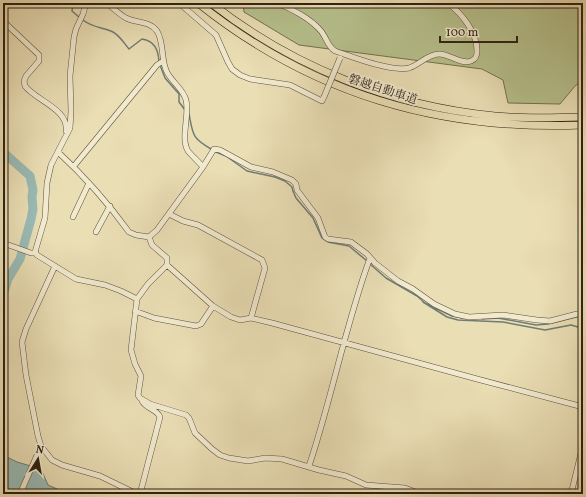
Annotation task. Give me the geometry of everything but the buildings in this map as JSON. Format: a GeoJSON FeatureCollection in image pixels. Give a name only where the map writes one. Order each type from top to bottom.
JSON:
{"type":"FeatureCollection","features":[{"type":"Feature","properties":{"kind":"highway","name":"磐越自動車道"},"geometry":{"type":"LineString","coordinates":[[198,3],[236,32],[299,69],[373,99],[426,114],[456,119],[496,124],[583,126]]}},
{"type":"Feature","properties":{"kind":"highway","name":"磐越自動車道"},"geometry":{"type":"LineString","coordinates":[[211,3],[240,25],[285,52],[316,68],[374,91],[428,105],[479,114],[529,118],[583,117]]}},
{"type":"Feature","properties":{"kind":"street"},"geometry":{"type":"LineString","coordinates":[[33,253],[40,239],[45,218],[47,183],[51,165],[70,128],[70,76],[74,37],[86,3]]}},
{"type":"Feature","properties":{"kind":"street"},"geometry":{"type":"LineString","coordinates":[[107,3],[125,18],[145,23],[155,29],[159,37],[163,61],[170,78],[183,92],[186,98],[187,110],[185,141],[187,147],[203,167]]}},
{"type":"Feature","properties":{"kind":"street"},"geometry":{"type":"LineString","coordinates":[[179,3],[216,35],[232,68],[240,75],[250,79],[290,85],[322,101],[341,56]]}},
{"type":"Feature","properties":{"kind":"street"},"geometry":{"type":"LineString","coordinates":[[276,3],[292,9],[311,22],[321,31],[332,49],[341,56],[400,69],[418,65],[436,54],[465,62],[472,61],[477,56],[475,38],[468,25],[457,11],[448,3]]}},
{"type":"Feature","properties":{"kind":"street"},"geometry":{"type":"LineString","coordinates":[[3,21],[39,54],[39,61],[24,78],[24,86],[62,116],[67,124],[67,136]]}},
{"type":"Feature","properties":{"kind":"street"},"geometry":{"type":"LineString","coordinates":[[74,166],[157,65],[163,61]]}},
{"type":"Feature","properties":{"kind":"street"},"geometry":{"type":"LineString","coordinates":[[149,237],[157,230],[215,148],[251,167],[273,172],[292,180],[296,184],[297,190],[318,218],[325,237],[328,239],[351,242],[398,281],[413,289],[434,304],[456,314],[469,317],[503,315],[550,321],[577,314],[583,314]]}},
{"type":"Feature","properties":{"kind":"street"},"geometry":{"type":"LineString","coordinates":[[58,152],[74,166],[110,206],[131,233],[149,237]]}},
{"type":"Feature","properties":{"kind":"street"},"geometry":{"type":"LineString","coordinates":[[73,218],[89,183]]}},
{"type":"Feature","properties":{"kind":"street"},"geometry":{"type":"LineString","coordinates":[[96,232],[110,206]]}},
{"type":"Feature","properties":{"kind":"street"},"geometry":{"type":"LineString","coordinates":[[168,214],[183,221],[198,225],[262,260],[265,268],[251,318]]}},
{"type":"Feature","properties":{"kind":"street"},"geometry":{"type":"LineString","coordinates":[[149,237],[152,245],[167,258],[168,265],[213,306],[235,319],[240,320],[251,318],[272,323],[583,407]]}},
{"type":"Feature","properties":{"kind":"street"},"geometry":{"type":"LineString","coordinates":[[5,244],[33,253],[76,279],[105,285],[137,299]]}},
{"type":"Feature","properties":{"kind":"street"},"geometry":{"type":"LineString","coordinates":[[309,466],[325,418],[370,258]]}},
{"type":"Feature","properties":{"kind":"street"},"geometry":{"type":"LineString","coordinates":[[55,266],[26,329],[22,342],[26,375],[38,436],[42,446],[52,460],[62,465],[100,476],[138,494],[160,417],[158,413],[145,406],[138,394],[141,376],[133,360],[131,350],[135,311],[137,299],[148,284],[168,265]]}},
{"type":"Feature","properties":{"kind":"street"},"geometry":{"type":"LineString","coordinates":[[135,311],[154,318],[196,326],[201,324],[213,306]]}},
{"type":"Feature","properties":{"kind":"street"},"geometry":{"type":"LineString","coordinates":[[142,400],[150,404],[186,415],[189,418],[195,433],[212,449],[225,457],[235,460],[248,461],[265,458],[282,459],[346,476],[366,485],[405,488],[421,494]]}},
{"type":"Feature","properties":{"kind":"street"},"geometry":{"type":"LineString","coordinates":[[571,494],[583,445]]}},
{"type":"Feature","properties":{"kind":"street"},"geometry":{"type":"LineString","coordinates":[[20,494],[42,446]]}},
{"type":"Feature","properties":{"kind":"green space"},"geometry":{"type":"Polygon","coordinates":[[[243,3],[583,3],[583,80],[575,86],[560,104],[508,103],[503,80],[482,69],[299,45],[244,12],[243,3]]]}},
{"type":"Feature","properties":{"kind":"water"},"geometry":{"type":"Polygon","coordinates":[[[3,455],[17,462],[41,469],[48,485],[64,492],[65,494],[12,494],[3,483],[3,455]]]}},
{"type":"Feature","properties":{"kind":"waterway"},"geometry":{"type":"LineString","coordinates":[[73,3],[72,11],[80,18]]}},
{"type":"Feature","properties":{"kind":"waterway"},"geometry":{"type":"LineString","coordinates":[[83,20],[90,25],[113,32],[129,49],[142,39],[150,42],[157,50],[159,61]]}},
{"type":"Feature","properties":{"kind":"waterway"},"geometry":{"type":"LineString","coordinates":[[160,65],[165,78],[179,94],[179,102],[185,110]]}},
{"type":"Feature","properties":{"kind":"waterway"},"geometry":{"type":"LineString","coordinates":[[189,114],[194,135],[200,142],[211,149]]}},
{"type":"Feature","properties":{"kind":"waterway"},"geometry":{"type":"LineString","coordinates":[[3,152],[30,176],[33,190],[33,209],[20,259],[8,279],[3,295]]}},
{"type":"Feature","properties":{"kind":"waterway"},"geometry":{"type":"LineString","coordinates":[[216,152],[226,156],[247,171],[275,177],[285,181],[292,187],[296,198],[313,218],[322,238],[328,242],[349,246],[367,261]]}},
{"type":"Feature","properties":{"kind":"waterway"},"geometry":{"type":"LineString","coordinates":[[370,264],[386,278],[417,296],[425,303],[452,316],[462,318]]}},
{"type":"Feature","properties":{"kind":"waterway"},"geometry":{"type":"LineString","coordinates":[[423,302],[447,317],[458,320],[503,322],[545,330],[571,325],[578,327],[583,331]]}},
{"type":"Feature","properties":{"kind":"waterway"},"geometry":{"type":"LineString","coordinates":[[482,319],[498,318],[536,325],[548,324],[580,316]]}}]}
